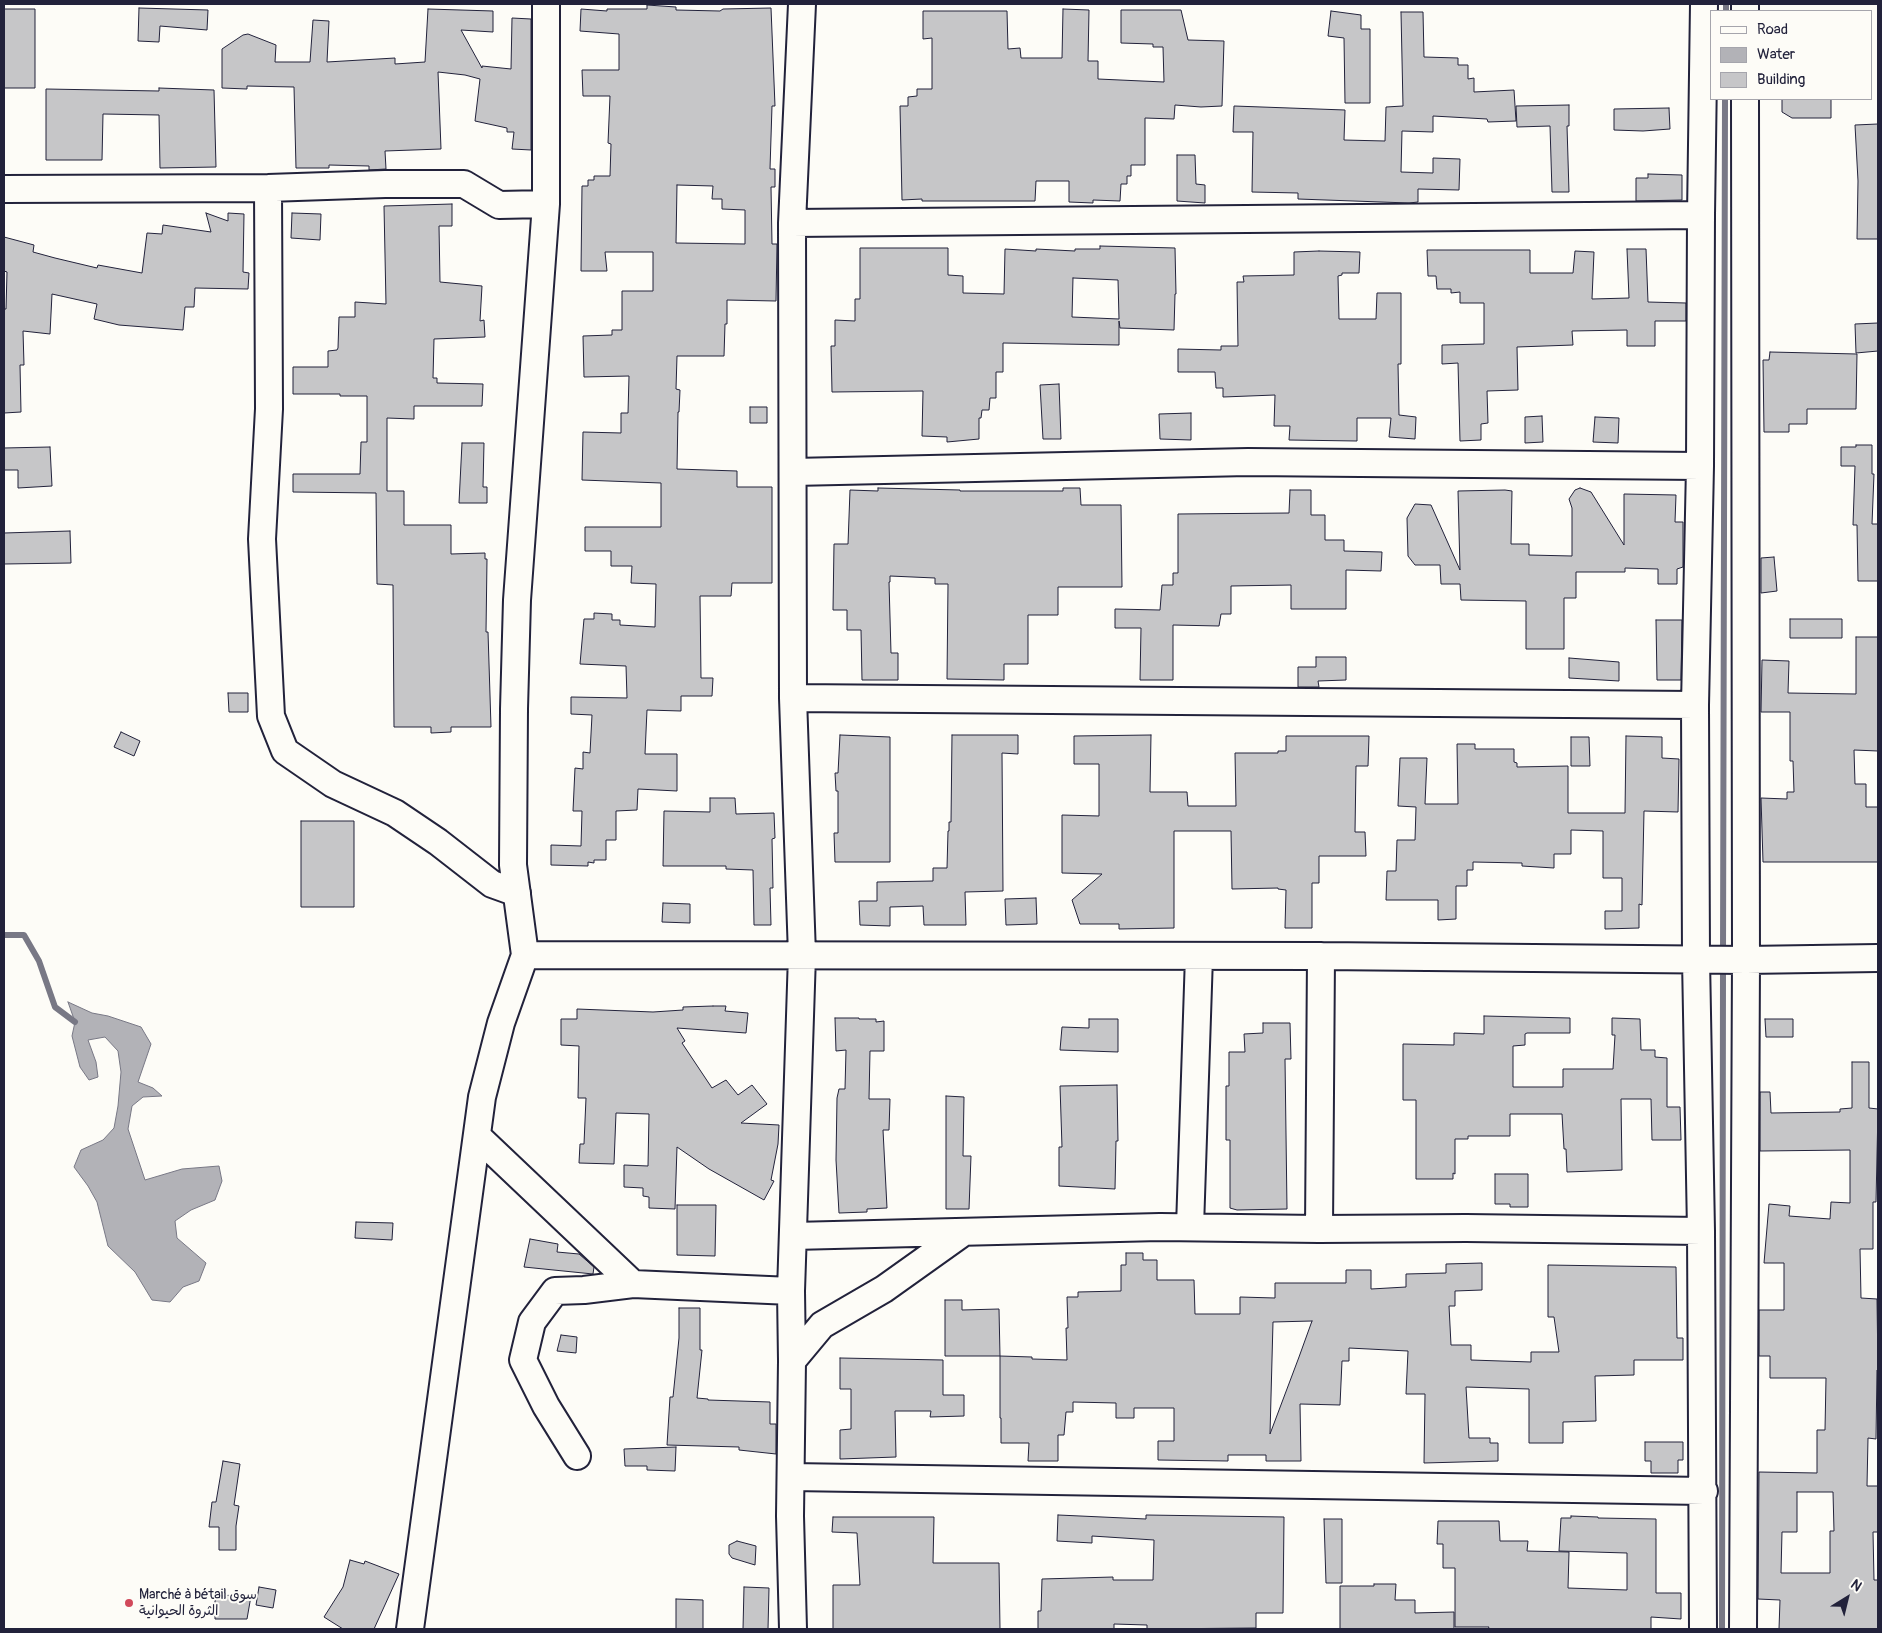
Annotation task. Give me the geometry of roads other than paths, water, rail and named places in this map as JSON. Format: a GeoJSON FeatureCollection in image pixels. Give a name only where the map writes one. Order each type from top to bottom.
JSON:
{"type":"FeatureCollection","features":[{"type":"Feature","properties":{"kind":"street"},"geometry":{"type":"LineString","coordinates":[[410,1629],[482,1096],[500,1023],[525,955],[516,893],[513,855],[514,709],[517,600],[546,204],[546,4]]}},
{"type":"Feature","properties":{"kind":"street"},"geometry":{"type":"LineString","coordinates":[[793,1629],[790,1516],[791,1291],[802,955],[793,698],[792,223],[802,4]]}},
{"type":"Feature","properties":{"kind":"street"},"geometry":{"type":"LineString","coordinates":[[1703,1629],[1702,959],[1695,705],[1700,466],[1704,4]]}},
{"type":"Feature","properties":{"kind":"street"},"geometry":{"type":"LineString","coordinates":[[1744,1629],[1740,960],[1745,100]]}},
{"type":"Feature","properties":{"kind":"street"},"geometry":{"type":"LineString","coordinates":[[4,189],[268,188],[386,184],[464,184],[499,205],[546,204]]}},
{"type":"Feature","properties":{"kind":"street"},"geometry":{"type":"LineString","coordinates":[[268,188],[269,409],[262,539],[271,716],[284,751],[332,784],[394,813],[438,842],[492,884],[516,893]]}},
{"type":"Feature","properties":{"kind":"street"},"geometry":{"type":"LineString","coordinates":[[792,223],[1701,215]]}},
{"type":"Feature","properties":{"kind":"street"},"geometry":{"type":"LineString","coordinates":[[793,472],[1248,462],[1700,466]]}},
{"type":"Feature","properties":{"kind":"street"},"geometry":{"type":"LineString","coordinates":[[793,698],[1695,705]]}},
{"type":"Feature","properties":{"kind":"street"},"geometry":{"type":"LineString","coordinates":[[525,955],[1322,956],[1740,960],[1878,958]]}},
{"type":"Feature","properties":{"kind":"street"},"geometry":{"type":"LineString","coordinates":[[1190,1227],[1199,956]]}},
{"type":"Feature","properties":{"kind":"street"},"geometry":{"type":"LineString","coordinates":[[1319,1229],[1322,956]]}},
{"type":"Feature","properties":{"kind":"street"},"geometry":{"type":"LineString","coordinates":[[477,1136],[633,1284]]}},
{"type":"Feature","properties":{"kind":"street"},"geometry":{"type":"LineString","coordinates":[[793,1236],[1190,1227],[1701,1231]]}},
{"type":"Feature","properties":{"kind":"street"},"geometry":{"type":"LineString","coordinates":[[792,1361],[822,1325],[884,1289],[964,1232]]}},
{"type":"Feature","properties":{"kind":"street"},"geometry":{"type":"LineString","coordinates":[[577,1456],[546,1406],[523,1360],[532,1322],[555,1292],[633,1284],[791,1291]]}},
{"type":"Feature","properties":{"kind":"street"},"geometry":{"type":"LineString","coordinates":[[791,1477],[1704,1491]]}},
{"type":"Feature","properties":{"kind":"water"},"geometry":{"type":"Polygon","coordinates":[[[68,1002],[92,1013],[108,1016],[141,1027],[151,1044],[138,1082],[153,1088],[162,1096],[143,1097],[132,1106],[128,1129],[145,1180],[182,1169],[219,1166],[222,1181],[215,1200],[191,1210],[175,1221],[177,1238],[206,1263],[199,1281],[183,1287],[170,1302],[152,1300],[135,1272],[108,1246],[97,1202],[74,1167],[81,1150],[103,1140],[114,1128],[121,1072],[118,1051],[105,1037],[88,1040],[96,1062],[98,1077],[89,1080],[80,1067],[72,1036],[75,1022],[68,1002]]]}},
{"type":"Feature","properties":{"kind":"waterway"},"geometry":{"type":"LineString","coordinates":[[1726,4],[1726,10]]}},
{"type":"Feature","properties":{"kind":"waterway"},"geometry":{"type":"LineString","coordinates":[[1723,955],[1725,100]]}},
{"type":"Feature","properties":{"kind":"waterway"},"geometry":{"type":"LineString","coordinates":[[4,935],[24,935],[39,961],[55,1007],[75,1022]]}},
{"type":"Feature","properties":{"kind":"waterway"},"geometry":{"type":"LineString","coordinates":[[1722,1629],[1723,965]]}},
{"type":"Feature","properties":{"kind":"place","name":"Marché à bétail سوق الثروة الحيوانية"},"geometry":{"type":"Point","coordinates":[129,1603]}}]}
